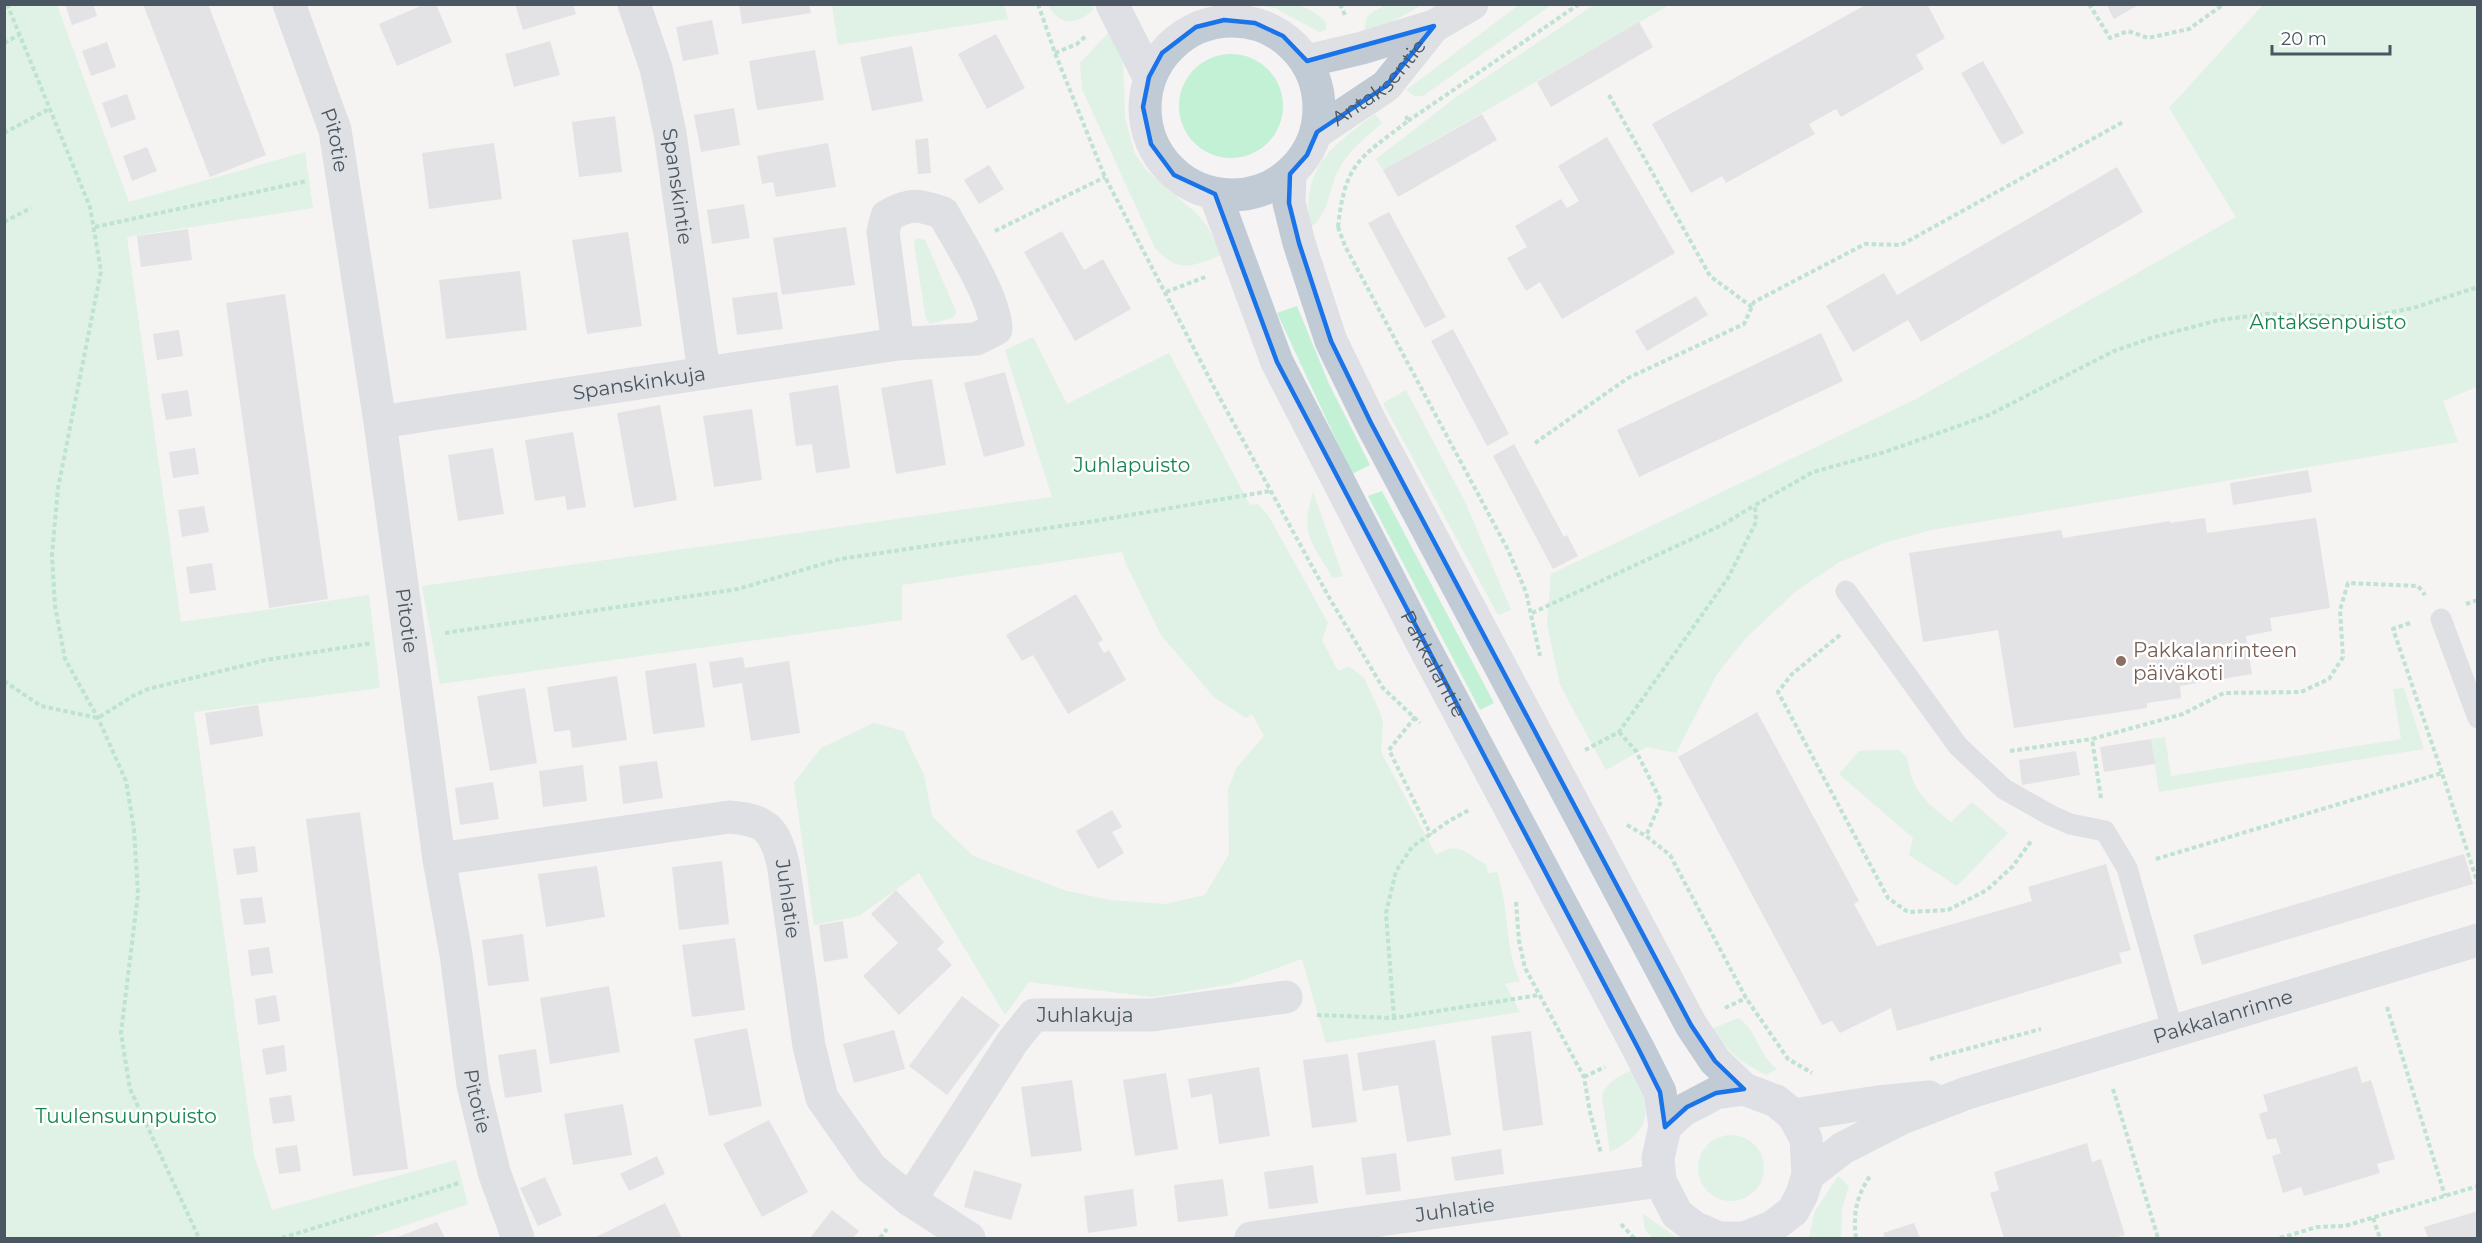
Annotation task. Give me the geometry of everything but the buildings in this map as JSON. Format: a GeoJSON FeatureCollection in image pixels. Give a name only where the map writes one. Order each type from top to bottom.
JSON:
{"type":"FeatureCollection","features":[{"type":"Feature","properties":{"kind":"street","name":"Pitotie"},"geometry":{"type":"LineString","coordinates":[[289,4],[335,130],[380,422],[439,859],[456,954],[473,1085],[494,1172],[518,1239]]}},
{"type":"Feature","properties":{"kind":"street","name":"Spanskintie"},"geometry":{"type":"LineString","coordinates":[[634,4],[656,68],[670,133],[704,372]]}},
{"type":"Feature","properties":{"kind":"street"},"geometry":{"type":"LineString","coordinates":[[1112,4],[1149,77]]}},
{"type":"Feature","properties":{"kind":"street","name":"Antaksentie"},"geometry":{"type":"LineString","coordinates":[[1307,61],[1362,48],[1434,26],[1472,4]]}},
{"type":"Feature","properties":{"kind":"street"},"geometry":{"type":"LineString","coordinates":[[1213,12],[1255,23],[1283,36],[1307,61],[1319,93],[1317,132],[1307,154],[1290,174],[1267,189],[1246,195],[1215,194],[1174,175],[1151,144],[1143,107],[1149,77],[1162,53],[1213,12]]}},
{"type":"Feature","properties":{"kind":"street","name":"Antaksentie"},"geometry":{"type":"LineString","coordinates":[[1317,132],[1386,86],[1434,26]]}},
{"type":"Feature","properties":{"kind":"street"},"geometry":{"type":"LineString","coordinates":[[1290,174],[1289,203],[1299,243],[1331,341],[1377,434],[1589,835],[1691,1025],[1715,1061],[1744,1089],[1776,1101],[1793,1115],[1806,1139],[1808,1175],[1793,1225],[1772,1227],[1744,1238],[1719,1239],[1694,1227],[1677,1214],[1660,1181],[1658,1158],[1665,1127],[1687,1107],[1716,1093],[1744,1089]]}},
{"type":"Feature","properties":{"kind":"street","name":"Pakkalantie"},"geometry":{"type":"LineString","coordinates":[[1215,194],[1277,362],[1660,1092],[1665,1127]]}},
{"type":"Feature","properties":{"kind":"street","name":"Spanskinkuja"},"geometry":{"type":"LineString","coordinates":[[380,422],[898,344],[946,343],[976,339],[996,329],[996,320],[989,301],[943,213],[921,204],[902,207],[887,216],[883,232],[898,344]]}},
{"type":"Feature","properties":{"kind":"street","name":"Juhlatie"},"geometry":{"type":"LineString","coordinates":[[439,859],[729,817],[752,819],[770,829],[779,847],[783,863],[809,1047],[822,1098],[871,1168],[910,1200],[969,1239]]}},
{"type":"Feature","properties":{"kind":"street","name":"Pakkalanrinne"},"geometry":{"type":"LineString","coordinates":[[1808,1175],[1843,1148],[1902,1118],[1967,1093],[2478,940]]}},
{"type":"Feature","properties":{"kind":"street","name":"Juhlakuja"},"geometry":{"type":"LineString","coordinates":[[910,1200],[1013,1041],[1034,1015],[1152,1016],[1286,997]]}},
{"type":"Feature","properties":{"kind":"street","name":"Pakkalanrinne"},"geometry":{"type":"LineString","coordinates":[[1793,1115],[1878,1102],[1967,1093]]}},
{"type":"Feature","properties":{"kind":"street","name":"Juhlatie"},"geometry":{"type":"LineString","coordinates":[[1251,1239],[1330,1233],[1660,1181]]}},
{"type":"Feature","properties":{"kind":"lane"},"geometry":{"type":"LineString","coordinates":[[1846,591],[1958,746],[2004,789],[2070,824],[2105,831],[2127,868],[2173,1032]]}},
{"type":"Feature","properties":{"kind":"lane"},"geometry":{"type":"LineString","coordinates":[[2441,619],[2478,718]]}},
{"type":"Feature","properties":{"kind":"path"},"geometry":{"type":"LineString","coordinates":[[7,4],[90,207],[95,227],[101,270],[58,489],[52,555],[55,606],[65,660],[98,718],[126,781],[135,829],[138,894],[121,1032],[130,1089],[199,1239]]}},
{"type":"Feature","properties":{"kind":"path"},"geometry":{"type":"LineString","coordinates":[[1038,4],[1054,53],[1105,177],[1194,350],[1330,599],[1383,688],[1422,725]]}},
{"type":"Feature","properties":{"kind":"path"},"geometry":{"type":"LineString","coordinates":[[1408,121],[1579,4]]}},
{"type":"Feature","properties":{"kind":"path"},"geometry":{"type":"LineString","coordinates":[[2089,4],[2110,38],[2128,31],[2148,38],[2189,29],[2224,4]]}},
{"type":"Feature","properties":{"kind":"path"},"geometry":{"type":"LineString","coordinates":[[4,43],[19,35]]}},
{"type":"Feature","properties":{"kind":"path"},"geometry":{"type":"LineString","coordinates":[[1609,95],[1710,276],[1752,307]]}},
{"type":"Feature","properties":{"kind":"path"},"geometry":{"type":"LineString","coordinates":[[4,133],[49,109]]}},
{"type":"Feature","properties":{"kind":"path"},"geometry":{"type":"LineString","coordinates":[[1535,442],[1628,378],[1744,324],[1754,302],[1865,244],[1901,245],[2123,122]]}},
{"type":"Feature","properties":{"kind":"path"},"geometry":{"type":"LineString","coordinates":[[95,227],[343,174]]}},
{"type":"Feature","properties":{"kind":"path"},"geometry":{"type":"LineString","coordinates":[[962,247],[1105,177]]}},
{"type":"Feature","properties":{"kind":"path"},"geometry":{"type":"LineString","coordinates":[[4,222],[31,208]]}},
{"type":"Feature","properties":{"kind":"path"},"geometry":{"type":"LineString","coordinates":[[1338,227],[1345,246],[1509,550],[1532,612],[1541,666]]}},
{"type":"Feature","properties":{"kind":"path"},"geometry":{"type":"LineString","coordinates":[[1532,612],[1724,524],[1813,472],[1885,452],[1989,415],[2114,351],[2151,338],[2219,320],[2266,314],[2367,317],[2413,308],[2478,287]]}},
{"type":"Feature","properties":{"kind":"path"},"geometry":{"type":"LineString","coordinates":[[4,681],[41,706],[98,718],[132,696],[225,669],[410,638],[738,589],[840,559],[1095,521],[1270,490]]}},
{"type":"Feature","properties":{"kind":"path"},"geometry":{"type":"LineString","coordinates":[[1584,750],[1618,732],[1728,578],[1756,522],[1755,505]]}},
{"type":"Feature","properties":{"kind":"path"},"geometry":{"type":"LineString","coordinates":[[1971,758],[2092,739],[2183,714],[2224,693],[2301,692],[2329,680],[2343,657],[2340,610],[2348,584],[2418,586],[2441,619]]}},
{"type":"Feature","properties":{"kind":"path"},"geometry":{"type":"LineString","coordinates":[[1863,616],[1792,674],[1778,692],[1888,898],[1908,912],[1948,910],[1988,890],[2013,866],[2050,815]]}},
{"type":"Feature","properties":{"kind":"path"},"geometry":{"type":"LineString","coordinates":[[1415,717],[1389,750],[1431,835]]}},
{"type":"Feature","properties":{"kind":"path"},"geometry":{"type":"LineString","coordinates":[[1618,732],[1636,752],[1661,801],[1647,836]]}},
{"type":"Feature","properties":{"kind":"path"},"geometry":{"type":"LineString","coordinates":[[2092,739],[2105,831]]}},
{"type":"Feature","properties":{"kind":"path"},"geometry":{"type":"LineString","coordinates":[[2127,868],[2442,773],[2478,884]]}},
{"type":"Feature","properties":{"kind":"path"},"geometry":{"type":"LineString","coordinates":[[1394,1018],[1386,913],[1396,871],[1412,847],[1449,821],[1470,810]]}},
{"type":"Feature","properties":{"kind":"path"},"geometry":{"type":"LineString","coordinates":[[1626,824],[1647,836],[1670,855],[1746,998],[1788,1059],[1815,1075]]}},
{"type":"Feature","properties":{"kind":"path"},"geometry":{"type":"LineString","coordinates":[[1516,895],[1519,941],[1525,968],[1584,1077],[1590,1112],[1620,1224],[1634,1239]]}},
{"type":"Feature","properties":{"kind":"path"},"geometry":{"type":"LineString","coordinates":[[1286,997],[1317,1016],[1394,1018],[1539,995]]}},
{"type":"Feature","properties":{"kind":"path"},"geometry":{"type":"LineString","coordinates":[[2387,1007],[2445,1196]]}},
{"type":"Feature","properties":{"kind":"path"},"geometry":{"type":"LineString","coordinates":[[2113,1089],[2158,1239]]}},
{"type":"Feature","properties":{"kind":"path"},"geometry":{"type":"LineString","coordinates":[[1856,1239],[1854,1210],[1857,1200],[1860,1191],[1878,1166],[1869,1136]]}},
{"type":"Feature","properties":{"kind":"path"},"geometry":{"type":"LineString","coordinates":[[282,1239],[494,1172]]}},
{"type":"Feature","properties":{"kind":"path"},"geometry":{"type":"LineString","coordinates":[[2280,1239],[2317,1227],[2345,1226],[2478,1186]]}},
{"type":"Feature","properties":{"kind":"path"},"geometry":{"type":"LineString","coordinates":[[2373,1218],[2380,1239]]}},
{"type":"Feature","properties":{"kind":"highlighted area"},"geometry":{"type":"Polygon","coordinates":[[[1224,20],[1255,23],[1283,36],[1307,61],[1434,26],[1386,86],[1317,132],[1307,155],[1290,174],[1289,203],[1299,243],[1331,341],[1371,423],[1691,1025],[1715,1061],[1744,1089],[1716,1093],[1687,1107],[1665,1127],[1660,1092],[1639,1050],[1277,362],[1215,194],[1174,175],[1151,144],[1143,107],[1149,77],[1162,53],[1196,27],[1224,20]]]}},
{"type":"Feature","properties":{"kind":"green space"},"geometry":{"type":"Polygon","coordinates":[[[1288,4],[1304,7],[1327,23],[1325,31],[1319,32],[1275,8],[1260,5],[1288,4]]]}},
{"type":"Feature","properties":{"kind":"green space"},"geometry":{"type":"Polygon","coordinates":[[[1520,4],[1551,5],[1423,96],[1414,96],[1406,90],[1520,4]]]}},
{"type":"Feature","properties":{"kind":"green space","name":"Tuulensuunpuisto"},"geometry":{"type":"Polygon","coordinates":[[[4,5],[57,5],[129,202],[305,152],[313,208],[127,237],[181,622],[369,595],[380,688],[194,712],[254,1155],[272,1210],[456,1160],[468,1204],[368,1238],[5,1238],[4,5]]]}},
{"type":"Feature","properties":{"kind":"green space"},"geometry":{"type":"Polygon","coordinates":[[[832,5],[1004,5],[1008,19],[838,45],[832,5]]]}},
{"type":"Feature","properties":{"kind":"green space"},"geometry":{"type":"Polygon","coordinates":[[[1048,5],[1091,5],[1094,9],[1075,21],[1069,21],[1058,17],[1048,5]]]}},
{"type":"Feature","properties":{"kind":"green space"},"geometry":{"type":"Polygon","coordinates":[[[1386,5],[1422,5],[1383,27],[1365,34],[1365,22],[1369,15],[1386,5]]]}},
{"type":"Feature","properties":{"kind":"green space"},"geometry":{"type":"Polygon","coordinates":[[[1594,5],[1669,5],[1383,170],[1376,159],[1455,98],[1594,5]]]}},
{"type":"Feature","properties":{"kind":"green space","name":"Antaksenpuisto"},"geometry":{"type":"Polygon","coordinates":[[[2263,5],[2477,5],[2478,386],[2443,401],[2458,442],[1931,530],[1884,543],[1838,563],[1796,591],[1746,638],[1717,674],[1676,753],[1647,747],[1606,770],[1560,685],[1547,624],[1551,574],[1914,400],[2236,217],[2169,108],[2263,5]]]}},
{"type":"Feature","properties":{"kind":"green space"},"geometry":{"type":"Polygon","coordinates":[[[1112,29],[1123,53],[1125,118],[1135,154],[1147,171],[1196,213],[1207,226],[1222,255],[1203,262],[1179,265],[1171,262],[1155,248],[1082,89],[1080,63],[1112,29]]]}},
{"type":"Feature","properties":{"kind":"green space"},"geometry":{"type":"Polygon","coordinates":[[[1231,54],[1251,58],[1268,69],[1279,86],[1283,106],[1279,126],[1268,143],[1251,154],[1231,158],[1211,154],[1194,143],[1183,126],[1179,106],[1183,86],[1194,69],[1211,58],[1231,54]]]}},
{"type":"Feature","properties":{"kind":"green space"},"geometry":{"type":"Polygon","coordinates":[[[1375,114],[1382,123],[1345,158],[1334,180],[1325,209],[1310,228],[1310,189],[1315,174],[1323,160],[1345,137],[1375,114]]]}},
{"type":"Feature","properties":{"kind":"green space"},"geometry":{"type":"Polygon","coordinates":[[[916,238],[925,240],[956,311],[952,318],[930,324],[926,319],[914,244],[916,238]]]}},
{"type":"Feature","properties":{"kind":"green space"},"geometry":{"type":"Polygon","coordinates":[[[1297,306],[1329,384],[1370,465],[1352,474],[1277,313],[1297,306]]]}},
{"type":"Feature","properties":{"kind":"green space","name":"Juhlapuisto"},"geometry":{"type":"Polygon","coordinates":[[[1033,337],[1067,404],[1169,353],[1250,505],[1258,504],[1268,515],[1328,623],[1322,640],[1338,671],[1349,666],[1364,678],[1380,712],[1383,724],[1381,752],[1436,855],[1451,849],[1462,850],[1486,865],[1488,873],[1497,872],[1504,900],[1511,955],[1520,981],[1505,984],[1520,1012],[1326,1043],[1302,959],[1232,984],[1153,997],[1029,982],[1005,1015],[919,873],[859,916],[814,925],[794,783],[821,748],[874,723],[903,731],[924,775],[932,816],[973,856],[1067,891],[1110,900],[1166,904],[1205,895],[1229,854],[1228,789],[1237,767],[1264,736],[1252,714],[1246,718],[1214,697],[1161,635],[1122,552],[902,585],[902,620],[440,684],[422,586],[1052,497],[1005,350],[1033,337]]]}},
{"type":"Feature","properties":{"kind":"green space"},"geometry":{"type":"Polygon","coordinates":[[[1406,390],[1465,502],[1511,610],[1498,615],[1383,403],[1406,390]]]}},
{"type":"Feature","properties":{"kind":"green space"},"geometry":{"type":"Polygon","coordinates":[[[1382,491],[1494,703],[1480,710],[1368,496],[1382,491]]]}},
{"type":"Feature","properties":{"kind":"green space"},"geometry":{"type":"Polygon","coordinates":[[[1313,492],[1343,576],[1333,578],[1310,538],[1308,519],[1313,492]]]}},
{"type":"Feature","properties":{"kind":"green space"},"geometry":{"type":"Polygon","coordinates":[[[2404,688],[2424,749],[2159,792],[2151,739],[2165,737],[2171,776],[2401,739],[2393,689],[2404,688]]]}},
{"type":"Feature","properties":{"kind":"green space"},"geometry":{"type":"Polygon","coordinates":[[[1898,750],[1907,757],[1912,779],[1921,795],[1951,822],[1972,802],[2008,833],[1957,886],[1909,855],[1913,838],[1839,774],[1859,751],[1898,750]]]}},
{"type":"Feature","properties":{"kind":"green space"},"geometry":{"type":"Polygon","coordinates":[[[1738,1018],[1749,1028],[1766,1057],[1777,1069],[1766,1075],[1749,1066],[1730,1051],[1712,1029],[1738,1018]]]}},
{"type":"Feature","properties":{"kind":"green space"},"geometry":{"type":"Polygon","coordinates":[[[1634,1069],[1644,1097],[1645,1118],[1634,1136],[1610,1152],[1602,1096],[1611,1083],[1634,1069]]]}},
{"type":"Feature","properties":{"kind":"green space"},"geometry":{"type":"Polygon","coordinates":[[[1731,1135],[1744,1138],[1754,1145],[1761,1155],[1764,1168],[1761,1181],[1754,1191],[1744,1198],[1731,1201],[1718,1198],[1708,1191],[1701,1181],[1698,1168],[1701,1155],[1708,1145],[1718,1138],[1731,1135]]]}},
{"type":"Feature","properties":{"kind":"green space"},"geometry":{"type":"Polygon","coordinates":[[[1838,1176],[1849,1186],[1842,1208],[1841,1238],[1809,1238],[1814,1213],[1838,1176]]]}},
{"type":"Feature","properties":{"kind":"green space"},"geometry":{"type":"Polygon","coordinates":[[[1643,1214],[1678,1238],[1653,1238],[1645,1230],[1643,1214]]]}},
{"type":"Feature","properties":{"kind":"place","name":"Pakkalanrinteen päiväkoti"},"geometry":{"type":"Point","coordinates":[2121,661]}}]}
